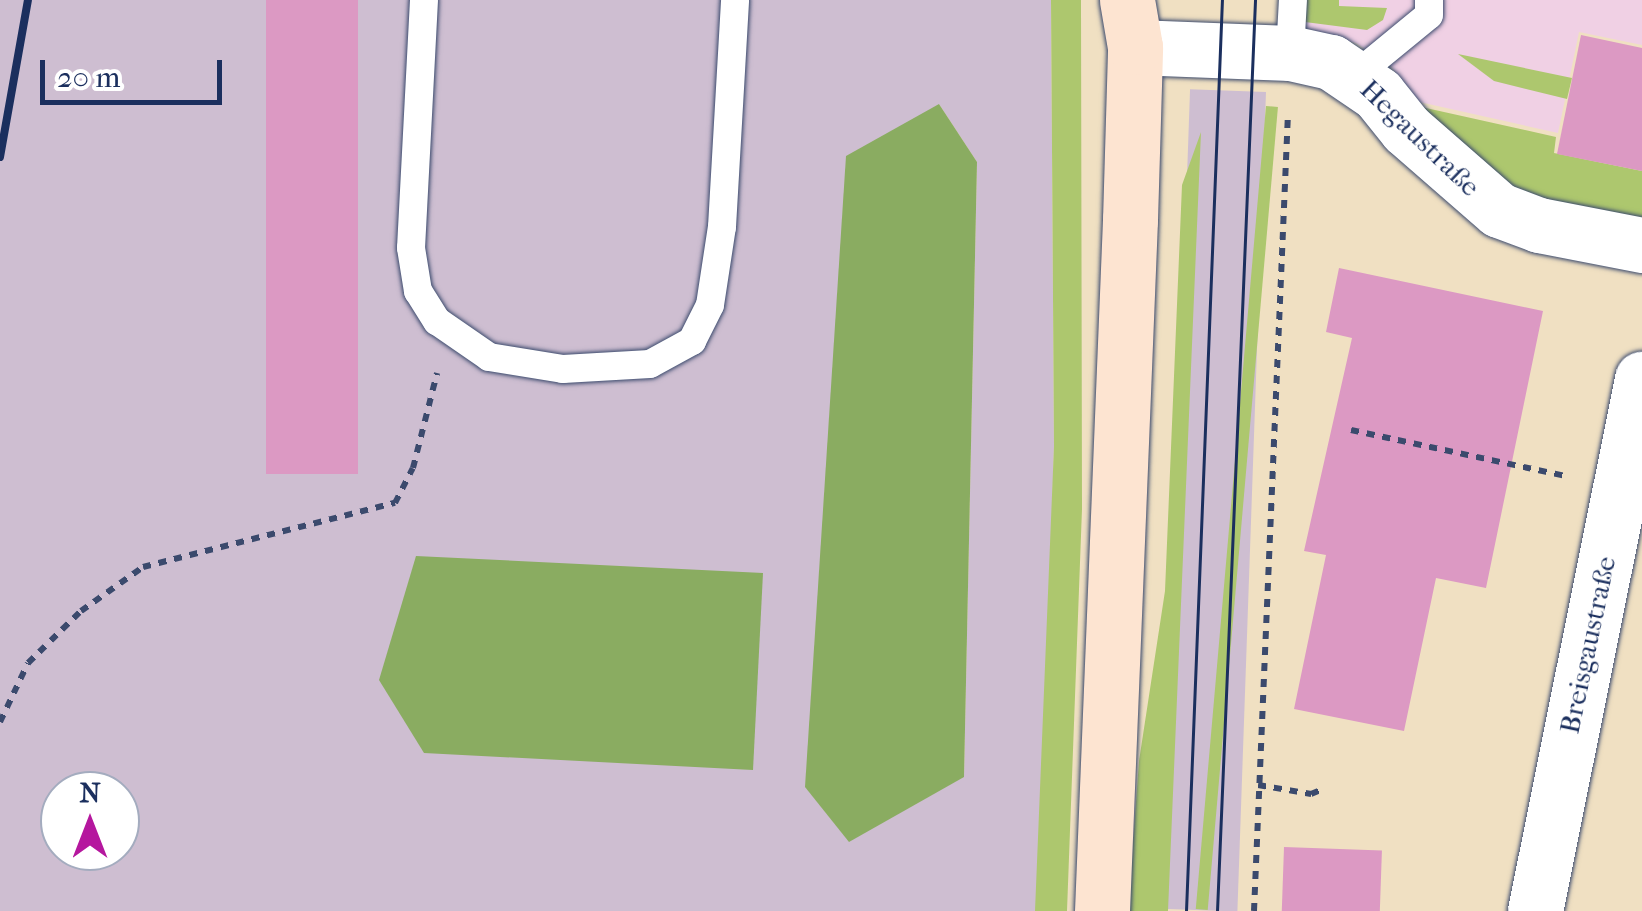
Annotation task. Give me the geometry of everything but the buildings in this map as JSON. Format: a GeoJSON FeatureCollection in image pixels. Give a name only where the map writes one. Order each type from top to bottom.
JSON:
{"type":"FeatureCollection","features":[{"type":"Feature","properties":{"kind":"street","name":"Hegaustraße"},"geometry":{"type":"LineString","coordinates":[[1138,16],[1291,26],[1315,56],[1356,76],[1468,188],[1499,210],[1539,226],[1642,245]]}},
{"type":"Feature","properties":{"kind":"street"},"geometry":{"type":"LineString","coordinates":[[1102,911],[1138,16]]}},
{"type":"Feature","properties":{"kind":"street","name":"Breisgaustraße"},"geometry":{"type":"LineString","coordinates":[[1535,911],[1642,380]]}},
{"type":"Feature","properties":{"kind":"lane"},"geometry":{"type":"LineString","coordinates":[[424,0],[411,248],[418,291],[448,330],[489,357],[562,369],[650,364],[692,340],[710,305],[722,228],[735,0]]}},
{"type":"Feature","properties":{"kind":"lane"},"geometry":{"type":"LineString","coordinates":[[1356,76],[1428,15],[1429,0]]}},
{"type":"Feature","properties":{"kind":"path"},"geometry":{"type":"LineString","coordinates":[[1254,911],[1291,26]]}},
{"type":"Feature","properties":{"kind":"path"},"geometry":{"type":"LineString","coordinates":[[0,722],[28,663],[81,611],[143,567],[395,503],[413,468],[448,330]]}},
{"type":"Feature","properties":{"kind":"path"},"geometry":{"type":"LineString","coordinates":[[1351,430],[1620,488]]}},
{"type":"Feature","properties":{"kind":"path"},"geometry":{"type":"LineString","coordinates":[[1258,785],[1311,794],[1323,789]]}},
{"type":"Feature","properties":{"kind":"shaded area"},"geometry":{"type":"Polygon","coordinates":[[[0,0],[1051,0],[1054,446],[1041,911],[0,911],[0,0]],[[939,104],[964,777],[977,162],[939,104]]]}},
{"type":"Feature","properties":{"kind":"shaded area"},"geometry":{"type":"Polygon","coordinates":[[[1304,0],[1642,0],[1642,45],[1579,32],[1558,133],[1415,101],[1391,66],[1356,43],[1302,27],[1304,0]]]}},
{"type":"Feature","properties":{"kind":"shaded area"},"geometry":{"type":"Polygon","coordinates":[[[1190,89],[1266,92],[1237,911],[1161,909],[1190,89]]]}},
{"type":"Feature","properties":{"kind":"green space"},"geometry":{"type":"Polygon","coordinates":[[[1051,0],[1081,0],[1082,509],[1067,911],[1035,911],[1054,446],[1051,0]]]}},
{"type":"Feature","properties":{"kind":"green space"},"geometry":{"type":"Polygon","coordinates":[[[1306,0],[1339,0],[1339,6],[1387,8],[1383,20],[1367,30],[1305,22],[1306,0]]]}},
{"type":"Feature","properties":{"kind":"green space"},"geometry":{"type":"Polygon","coordinates":[[[1458,54],[1572,78],[1567,99],[1494,81],[1458,54]]]}},
{"type":"Feature","properties":{"kind":"green space"},"geometry":{"type":"Polygon","coordinates":[[[939,104],[977,162],[964,777],[849,842],[805,787],[846,156],[939,104]]]}},
{"type":"Feature","properties":{"kind":"green space"},"geometry":{"type":"Polygon","coordinates":[[[1266,106],[1278,107],[1208,910],[1196,909],[1266,106]]]}},
{"type":"Feature","properties":{"kind":"green space"},"geometry":{"type":"Polygon","coordinates":[[[1417,106],[1556,137],[1554,153],[1642,171],[1642,223],[1538,204],[1487,178],[1417,106]]]}},
{"type":"Feature","properties":{"kind":"green space"},"geometry":{"type":"Polygon","coordinates":[[[1201,132],[1168,911],[1128,911],[1139,761],[1165,591],[1182,185],[1201,132]]]}},
{"type":"Feature","properties":{"kind":"green space"},"geometry":{"type":"Polygon","coordinates":[[[416,556],[763,573],[753,770],[424,753],[379,680],[416,556]]]}},
{"type":"Feature","properties":{"kind":"tram line"},"geometry":{"type":"LineString","coordinates":[[1186,911],[1222,0]]}},
{"type":"Feature","properties":{"kind":"tram line"},"geometry":{"type":"LineString","coordinates":[[1217,911],[1255,0]]}},
{"type":"Feature","properties":{"kind":"railway"},"geometry":{"type":"LineString","coordinates":[[0,157],[28,0]]}}]}
